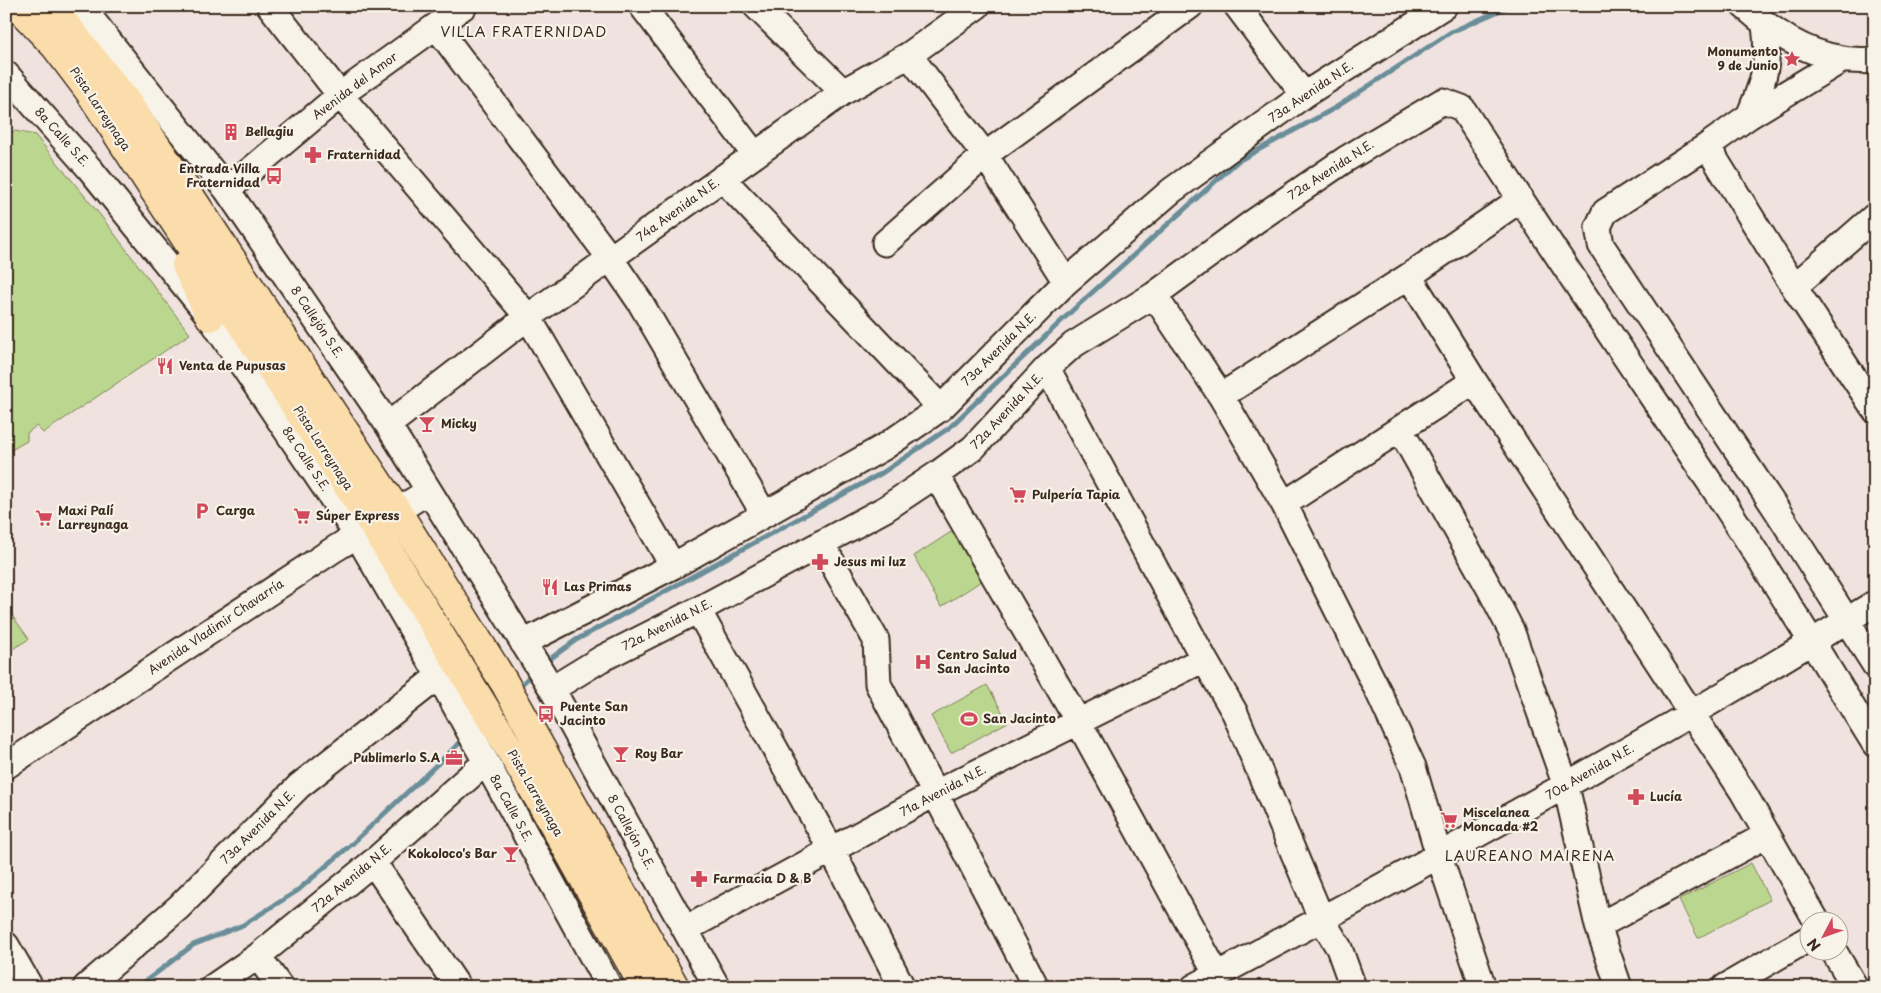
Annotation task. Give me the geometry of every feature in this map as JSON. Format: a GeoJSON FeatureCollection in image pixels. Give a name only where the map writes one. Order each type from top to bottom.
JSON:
{"type":"FeatureCollection","features":[{"type":"Feature","properties":{"kind":"main road","name":"Pista Larreynaga"},"geometry":{"type":"LineString","coordinates":[[17,6],[55,46],[80,77],[121,139],[365,530],[468,706],[496,726],[644,987]]}},
{"type":"Feature","properties":{"kind":"main road","name":"Pista Larreynaga"},"geometry":{"type":"LineString","coordinates":[[52,6],[126,101],[397,511],[504,682],[675,987]]}},
{"type":"Feature","properties":{"kind":"main road"},"geometry":{"type":"LineString","coordinates":[[148,182],[210,317]]}},
{"type":"Feature","properties":{"kind":"street","name":"8 Callejón S.E."},"geometry":{"type":"LineString","coordinates":[[81,6],[227,190],[388,425],[547,681],[717,987]]}},
{"type":"Feature","properties":{"kind":"street"},"geometry":{"type":"LineString","coordinates":[[270,6],[340,95],[528,317],[673,566]]}},
{"type":"Feature","properties":{"kind":"street","name":"Avenida del Amor"},"geometry":{"type":"LineString","coordinates":[[227,190],[340,95],[464,6]]}},
{"type":"Feature","properties":{"kind":"street"},"geometry":{"type":"LineString","coordinates":[[642,6],[755,155]]}},
{"type":"Feature","properties":{"kind":"street"},"geometry":{"type":"LineString","coordinates":[[756,6],[843,92]]}},
{"type":"Feature","properties":{"kind":"street","name":"74a Avenida N.E."},"geometry":{"type":"LineString","coordinates":[[388,425],[528,317],[722,178],[843,92],[909,55],[977,6]]}},
{"type":"Feature","properties":{"kind":"street"},"geometry":{"type":"LineString","coordinates":[[885,243],[985,155],[1190,6]]}},
{"type":"Feature","properties":{"kind":"street"},"geometry":{"type":"LineString","coordinates":[[1237,6],[1304,95]]}},
{"type":"Feature","properties":{"kind":"street","name":"73a Avenida N.E."},"geometry":{"type":"LineString","coordinates":[[526,649],[884,447],[941,408],[1066,282],[1171,192],[1304,95],[1444,6]]}},
{"type":"Feature","properties":{"kind":"street"},"geometry":{"type":"LineString","coordinates":[[1744,6],[1780,36],[1811,50],[1843,60],[1875,61]]}},
{"type":"Feature","properties":{"kind":"street"},"geometry":{"type":"LineString","coordinates":[[1749,116],[1766,68],[1768,46],[1765,25]]}},
{"type":"Feature","properties":{"kind":"street"},"geometry":{"type":"LineString","coordinates":[[436,26],[610,258],[640,302],[764,514]]}},
{"type":"Feature","properties":{"kind":"street"},"geometry":{"type":"LineString","coordinates":[[909,55],[985,155],[1066,282]]}},
{"type":"Feature","properties":{"kind":"street"},"geometry":{"type":"LineString","coordinates":[[1843,60],[1749,116],[1707,146],[1605,212],[1598,227],[1601,245],[1875,665]]}},
{"type":"Feature","properties":{"kind":"street","name":"8a Calle S.E."},"geometry":{"type":"LineString","coordinates":[[6,74],[90,169],[210,317],[365,530],[439,676],[468,706],[482,755],[610,987]]}},
{"type":"Feature","properties":{"kind":"street","name":"72a Avenida N.E."},"geometry":{"type":"LineString","coordinates":[[547,681],[601,659],[698,610],[885,509],[936,476],[973,448],[1047,368],[1073,345],[1154,295],[1255,221],[1346,159],[1443,101],[1462,108],[1521,199]]}},
{"type":"Feature","properties":{"kind":"street"},"geometry":{"type":"LineString","coordinates":[[1707,146],[1794,287],[1875,410]]}},
{"type":"Feature","properties":{"kind":"street"},"geometry":{"type":"LineString","coordinates":[[722,178],[941,408]]}},
{"type":"Feature","properties":{"kind":"street"},"geometry":{"type":"LineString","coordinates":[[1221,396],[1409,276],[1521,199],[1725,506],[1875,744]]}},
{"type":"Feature","properties":{"kind":"street"},"geometry":{"type":"LineString","coordinates":[[1794,287],[1875,216]]}},
{"type":"Feature","properties":{"kind":"street"},"geometry":{"type":"LineString","coordinates":[[1409,276],[1474,381],[1690,714],[1743,792],[1810,910]]}},
{"type":"Feature","properties":{"kind":"street"},"geometry":{"type":"LineString","coordinates":[[1154,295],[1221,396],[1284,504],[1380,693],[1413,767],[1439,856],[1483,987]]}},
{"type":"Feature","properties":{"kind":"street"},"geometry":{"type":"LineString","coordinates":[[1047,368],[1204,659],[1236,713],[1322,918],[1339,948],[1353,987]]}},
{"type":"Feature","properties":{"kind":"street"},"geometry":{"type":"LineString","coordinates":[[1284,504],[1474,381]]}},
{"type":"Feature","properties":{"kind":"street"},"geometry":{"type":"LineString","coordinates":[[1400,429],[1511,630],[1566,786],[1598,926],[1618,987]]}},
{"type":"Feature","properties":{"kind":"street"},"geometry":{"type":"LineString","coordinates":[[936,476],[1079,722],[1217,974]]}},
{"type":"Feature","properties":{"kind":"street","name":"Avenida Vladimir Chavarría"},"geometry":{"type":"LineString","coordinates":[[6,766],[365,530],[429,491]]}},
{"type":"Feature","properties":{"kind":"street"},"geometry":{"type":"LineString","coordinates":[[822,543],[876,640],[878,684],[1036,987]]}},
{"type":"Feature","properties":{"kind":"street","name":"70a Avenida N.E."},"geometry":{"type":"LineString","coordinates":[[1194,987],[1566,786],[1875,603]]}},
{"type":"Feature","properties":{"kind":"street"},"geometry":{"type":"LineString","coordinates":[[698,610],[832,851],[902,987]]}},
{"type":"Feature","properties":{"kind":"street","name":"71a Avenida N.E."},"geometry":{"type":"LineString","coordinates":[[686,929],[936,793],[1204,659]]}},
{"type":"Feature","properties":{"kind":"street","name":"73a Avenida N.E."},"geometry":{"type":"LineString","coordinates":[[86,987],[179,907],[299,786],[439,676]]}},
{"type":"Feature","properties":{"kind":"street","name":"72a Avenida N.E."},"geometry":{"type":"LineString","coordinates":[[213,987],[258,956],[372,862],[482,755]]}},
{"type":"Feature","properties":{"kind":"street"},"geometry":{"type":"LineString","coordinates":[[1598,926],[1767,835]]}},
{"type":"Feature","properties":{"kind":"street"},"geometry":{"type":"LineString","coordinates":[[372,862],[458,987]]}},
{"type":"Feature","properties":{"kind":"street"},"geometry":{"type":"LineString","coordinates":[[6,945],[30,987]]}},
{"type":"Feature","properties":{"kind":"street"},"geometry":{"type":"LineString","coordinates":[[1725,987],[1798,945]]}},
{"type":"Feature","properties":{"kind":"street"},"geometry":{"type":"LineString","coordinates":[[258,956],[280,987]]}},
{"type":"Feature","properties":{"kind":"street"},"geometry":{"type":"LineString","coordinates":[[1839,960],[1855,987]]}},
{"type":"Feature","properties":{"kind":"green space"},"geometry":{"type":"Polygon","coordinates":[[[15,131],[35,135],[101,216],[190,334],[43,433],[36,426],[27,433],[27,441],[6,453],[6,134],[15,131]]]}},
{"type":"Feature","properties":{"kind":"green space"},"geometry":{"type":"Polygon","coordinates":[[[954,530],[983,580],[941,607],[914,556],[954,530]]]}},
{"type":"Feature","properties":{"kind":"green space"},"geometry":{"type":"Polygon","coordinates":[[[6,607],[29,639],[6,653],[6,607]]]}},
{"type":"Feature","properties":{"kind":"green space","name":"San Jacinto"},"geometry":{"type":"Polygon","coordinates":[[[987,685],[1008,722],[951,753],[931,716],[987,685]]]}},
{"type":"Feature","properties":{"kind":"green space"},"geometry":{"type":"Polygon","coordinates":[[[1751,863],[1770,900],[1698,938],[1679,900],[1751,863]]]}},
{"type":"Feature","properties":{"kind":"waterway"},"geometry":{"type":"LineString","coordinates":[[543,664],[576,640],[882,473],[949,428],[1075,308],[1238,161],[1335,108],[1451,32],[1510,6]]}},
{"type":"Feature","properties":{"kind":"waterway"},"geometry":{"type":"LineString","coordinates":[[518,688],[533,673]]}},
{"type":"Feature","properties":{"kind":"waterway"},"geometry":{"type":"LineString","coordinates":[[138,987],[193,945],[243,925],[297,891],[353,843],[464,739]]}},
{"type":"Feature","properties":{"kind":"place","name":"Monumento 9 de Junio"},"geometry":{"type":"Point","coordinates":[1792,59]}},
{"type":"Feature","properties":{"kind":"place","name":"Bellagiu"},"geometry":{"type":"Point","coordinates":[231,132]}},
{"type":"Feature","properties":{"kind":"place","name":"Fraternidad"},"geometry":{"type":"Point","coordinates":[313,155]}},
{"type":"Feature","properties":{"kind":"place","name":"Entrada Villa Fraternidad"},"geometry":{"type":"Point","coordinates":[274,176]}},
{"type":"Feature","properties":{"kind":"place","name":"Venta de Pupusas"},"geometry":{"type":"Point","coordinates":[165,366]}},
{"type":"Feature","properties":{"kind":"place","name":"Micky"},"geometry":{"type":"Point","coordinates":[427,424]}},
{"type":"Feature","properties":{"kind":"place","name":"Pulpería Tapia"},"geometry":{"type":"Point","coordinates":[1018,495]}},
{"type":"Feature","properties":{"kind":"place","name":"Carga"},"geometry":{"type":"Point","coordinates":[202,511]}},
{"type":"Feature","properties":{"kind":"place","name":"Súper Express"},"geometry":{"type":"Point","coordinates":[302,516]}},
{"type":"Feature","properties":{"kind":"place","name":"Maxi Palí Larreynaga"},"geometry":{"type":"Point","coordinates":[44,518]}},
{"type":"Feature","properties":{"kind":"place","name":"Jesus mi luz"},"geometry":{"type":"Point","coordinates":[820,562]}},
{"type":"Feature","properties":{"kind":"place","name":"Las Primas"},"geometry":{"type":"Point","coordinates":[550,587]}},
{"type":"Feature","properties":{"kind":"place","name":"Centro Salud San Jacinto"},"geometry":{"type":"Point","coordinates":[923,662]}},
{"type":"Feature","properties":{"kind":"place","name":"Puente San Jacinto"},"geometry":{"type":"Point","coordinates":[546,714]}},
{"type":"Feature","properties":{"kind":"place","name":"San Jacinto"},"geometry":{"type":"Point","coordinates":[969,719]}},
{"type":"Feature","properties":{"kind":"place","name":"Roy Bar"},"geometry":{"type":"Point","coordinates":[621,754]}},
{"type":"Feature","properties":{"kind":"place","name":"Publimerlo S.A"},"geometry":{"type":"Point","coordinates":[454,758]}},
{"type":"Feature","properties":{"kind":"place","name":"Lucía"},"geometry":{"type":"Point","coordinates":[1636,797]}},
{"type":"Feature","properties":{"kind":"place","name":"Miscelanea Moncada #2"},"geometry":{"type":"Point","coordinates":[1449,820]}},
{"type":"Feature","properties":{"kind":"place","name":"Kokoloco's Bar"},"geometry":{"type":"Point","coordinates":[511,854]}},
{"type":"Feature","properties":{"kind":"place","name":"Farmacia D & B"},"geometry":{"type":"Point","coordinates":[699,879]}},
{"type":"Feature","properties":{"kind":"district","name":"VILLA FRATERNIDAD"},"geometry":{"type":"Point","coordinates":[524,32]}},
{"type":"Feature","properties":{"kind":"district","name":"LAUREANO MAIRENA"},"geometry":{"type":"Point","coordinates":[1530,856]}}]}
